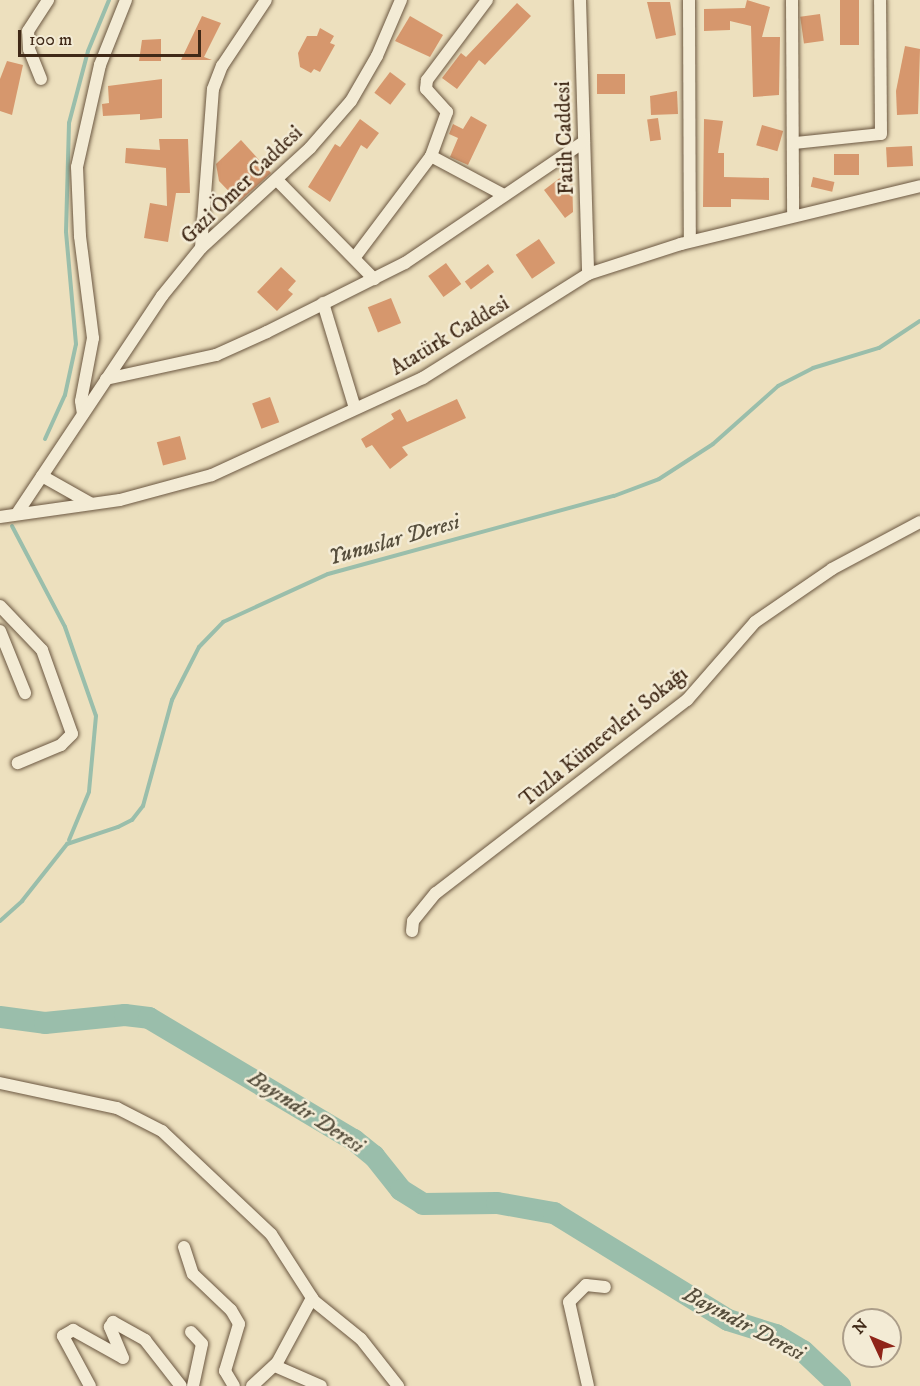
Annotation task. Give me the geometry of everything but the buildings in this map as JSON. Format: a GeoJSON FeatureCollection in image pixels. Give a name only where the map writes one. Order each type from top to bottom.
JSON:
{"type":"FeatureCollection","features":[{"type":"Feature","properties":{"kind":"street"},"geometry":{"type":"LineString","coordinates":[[41,79],[28,40],[48,0]]}},
{"type":"Feature","properties":{"kind":"street"},"geometry":{"type":"LineString","coordinates":[[83,414],[93,338],[80,236],[77,167],[100,65],[126,0]]}},
{"type":"Feature","properties":{"kind":"street"},"geometry":{"type":"LineString","coordinates":[[201,248],[213,89],[222,66],[266,0]]}},
{"type":"Feature","properties":{"kind":"street","name":"Gazi Ömer Caddesi"},"geometry":{"type":"LineString","coordinates":[[18,512],[106,379],[201,248],[277,180],[351,101],[377,56],[400,0]]}},
{"type":"Feature","properties":{"kind":"street"},"geometry":{"type":"LineString","coordinates":[[355,257],[431,156],[447,112],[426,89],[427,80],[487,0]]}},
{"type":"Feature","properties":{"kind":"street","name":"Fatih Caddesi"},"geometry":{"type":"LineString","coordinates":[[580,0],[588,274]]}},
{"type":"Feature","properties":{"kind":"street"},"geometry":{"type":"LineString","coordinates":[[689,0],[690,241]]}},
{"type":"Feature","properties":{"kind":"street"},"geometry":{"type":"LineString","coordinates":[[792,0],[795,143],[793,216]]}},
{"type":"Feature","properties":{"kind":"street"},"geometry":{"type":"LineString","coordinates":[[795,143],[882,134],[880,0]]}},
{"type":"Feature","properties":{"kind":"street"},"geometry":{"type":"LineString","coordinates":[[106,379],[216,355],[374,279],[422,253],[584,142]]}},
{"type":"Feature","properties":{"kind":"street"},"geometry":{"type":"LineString","coordinates":[[431,156],[504,195]]}},
{"type":"Feature","properties":{"kind":"street"},"geometry":{"type":"LineString","coordinates":[[277,180],[355,257],[374,279]]}},
{"type":"Feature","properties":{"kind":"street","name":"Atatürk Caddesi"},"geometry":{"type":"LineString","coordinates":[[0,517],[18,512],[148,495],[212,475],[423,378],[588,274],[690,241],[920,186]]}},
{"type":"Feature","properties":{"kind":"street"},"geometry":{"type":"LineString","coordinates":[[322,303],[355,408]]}},
{"type":"Feature","properties":{"kind":"street"},"geometry":{"type":"LineString","coordinates":[[42,476],[91,503]]}},
{"type":"Feature","properties":{"kind":"street","name":"Tuzla Kümeevleri Sokağı"},"geometry":{"type":"LineString","coordinates":[[412,932],[413,921],[436,893],[687,700],[755,622],[832,568],[920,522]]}},
{"type":"Feature","properties":{"kind":"street"},"geometry":{"type":"LineString","coordinates":[[0,606],[42,650],[72,734],[61,745],[18,763]]}},
{"type":"Feature","properties":{"kind":"street"},"geometry":{"type":"LineString","coordinates":[[0,631],[25,693]]}},
{"type":"Feature","properties":{"kind":"street"},"geometry":{"type":"LineString","coordinates":[[0,1083],[117,1108],[162,1131],[271,1234],[312,1298],[361,1339],[398,1386]]}},
{"type":"Feature","properties":{"kind":"street"},"geometry":{"type":"LineString","coordinates":[[184,1248],[193,1274],[231,1310],[239,1324],[225,1371],[234,1386]]}},
{"type":"Feature","properties":{"kind":"street"},"geometry":{"type":"LineString","coordinates":[[588,1386],[569,1302],[586,1285],[605,1287]]}},
{"type":"Feature","properties":{"kind":"street"},"geometry":{"type":"LineString","coordinates":[[252,1386],[275,1366],[312,1298]]}},
{"type":"Feature","properties":{"kind":"street"},"geometry":{"type":"LineString","coordinates":[[90,1386],[63,1336],[73,1330],[123,1358],[110,1327],[113,1322],[145,1340],[181,1386]]}},
{"type":"Feature","properties":{"kind":"street"},"geometry":{"type":"LineString","coordinates":[[191,1332],[202,1344],[193,1386]]}},
{"type":"Feature","properties":{"kind":"street"},"geometry":{"type":"LineString","coordinates":[[275,1366],[321,1386]]}},
{"type":"Feature","properties":{"kind":"waterway"},"geometry":{"type":"LineString","coordinates":[[45,439],[65,395],[76,344],[66,231],[69,123],[88,51],[109,0]]}},
{"type":"Feature","properties":{"kind":"waterway","name":"Yunuslar Deresi"},"geometry":{"type":"LineString","coordinates":[[0,921],[22,901],[67,844],[118,827],[132,820],[143,806],[172,700],[199,647],[223,622],[328,574],[614,496],[659,479],[713,444],[778,386],[813,368],[879,348],[920,321]]}},
{"type":"Feature","properties":{"kind":"waterway"},"geometry":{"type":"LineString","coordinates":[[12,526],[65,627],[96,716],[89,792],[69,840]]}},
{"type":"Feature","properties":{"kind":"waterway","name":"Bayındır Deresi"},"geometry":{"type":"LineString","coordinates":[[0,1017],[45,1023],[125,1015],[149,1018],[354,1140],[374,1156],[401,1190],[423,1204],[497,1203],[554,1213],[728,1320],[776,1335],[803,1351],[840,1386]]}}]}
